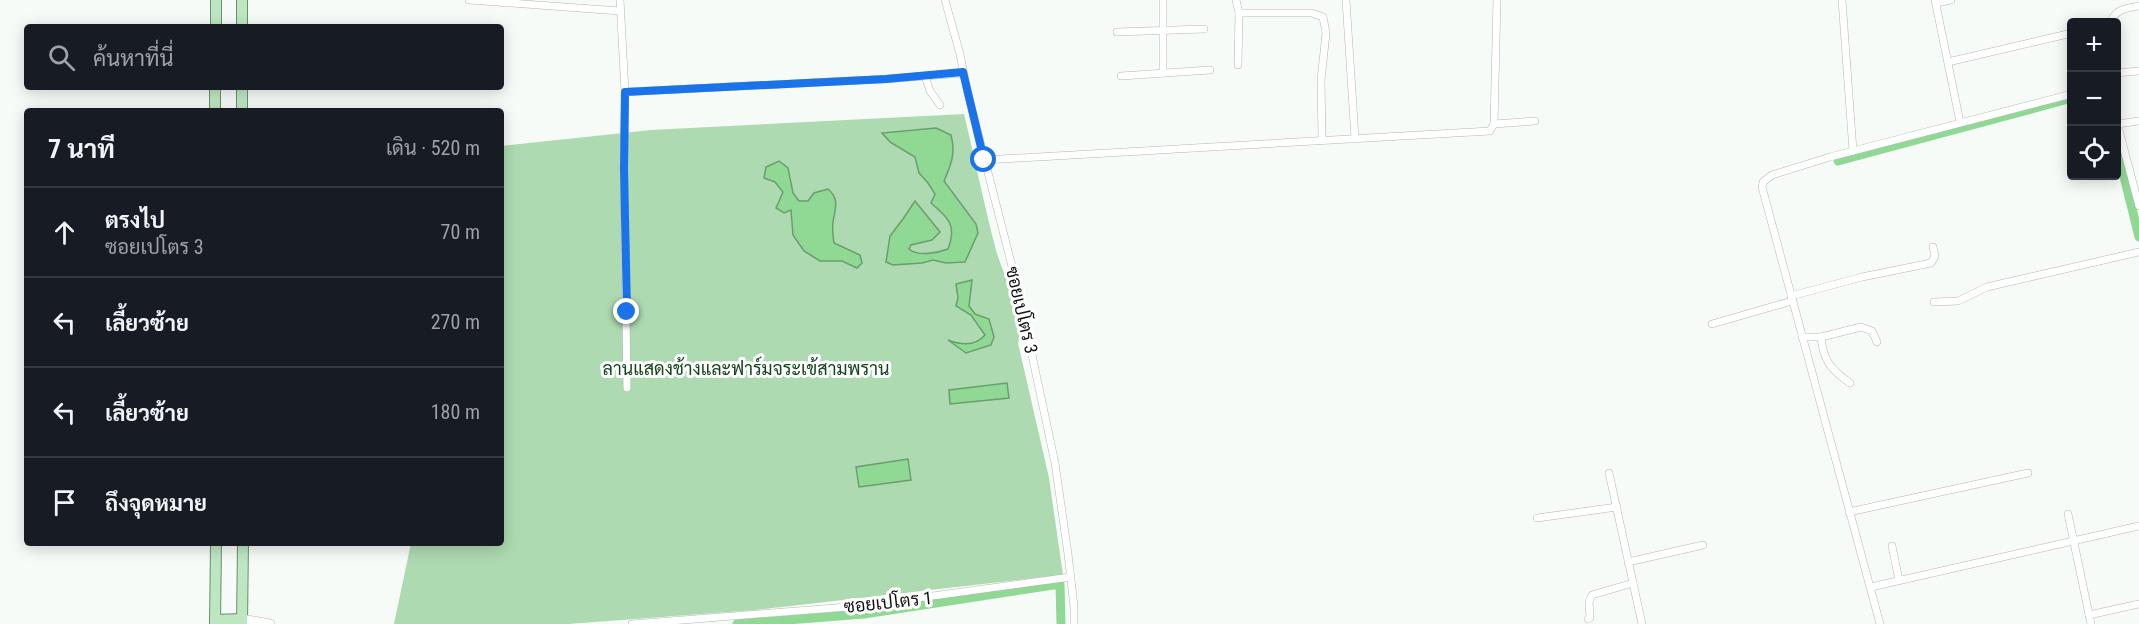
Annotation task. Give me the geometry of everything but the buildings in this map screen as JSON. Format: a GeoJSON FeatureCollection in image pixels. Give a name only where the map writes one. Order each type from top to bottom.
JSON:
{"type":"FeatureCollection","features":[{"type":"Feature","properties":{"kind":"main road"},"geometry":{"type":"LineString","coordinates":[[216,0],[216,24]]}},
{"type":"Feature","properties":{"kind":"main road"},"geometry":{"type":"LineString","coordinates":[[242,0],[242,24]]}},
{"type":"Feature","properties":{"kind":"main road"},"geometry":{"type":"LineString","coordinates":[[215,90],[215,108]]}},
{"type":"Feature","properties":{"kind":"main road"},"geometry":{"type":"LineString","coordinates":[[242,90],[242,108]]}},
{"type":"Feature","properties":{"kind":"main road"},"geometry":{"type":"LineString","coordinates":[[216,546],[215,622],[242,622],[243,546]]}},
{"type":"Feature","properties":{"kind":"street"},"geometry":{"type":"LineString","coordinates":[[469,0],[620,11]]}},
{"type":"Feature","properties":{"kind":"street"},"geometry":{"type":"LineString","coordinates":[[620,0],[625,92],[627,388]]}},
{"type":"Feature","properties":{"kind":"street","name":"ซอยเปโตร 3"},"geometry":{"type":"LineString","coordinates":[[945,0],[1019,294],[1055,464],[1071,577],[1074,624]]}},
{"type":"Feature","properties":{"kind":"street"},"geometry":{"type":"LineString","coordinates":[[1163,0],[1163,73]]}},
{"type":"Feature","properties":{"kind":"street"},"geometry":{"type":"LineString","coordinates":[[1236,0],[1239,13],[1238,66]]}},
{"type":"Feature","properties":{"kind":"street"},"geometry":{"type":"LineString","coordinates":[[1346,0],[1354,138]]}},
{"type":"Feature","properties":{"kind":"street"},"geometry":{"type":"LineString","coordinates":[[984,160],[1490,130],[1494,124],[1497,0]]}},
{"type":"Feature","properties":{"kind":"street"},"geometry":{"type":"LineString","coordinates":[[1842,0],[1853,151]]}},
{"type":"Feature","properties":{"kind":"street"},"geometry":{"type":"LineString","coordinates":[[1951,0],[1936,2],[1960,122]]}},
{"type":"Feature","properties":{"kind":"street"},"geometry":{"type":"LineString","coordinates":[[2113,18],[2121,9],[2139,6]]}},
{"type":"Feature","properties":{"kind":"street"},"geometry":{"type":"LineString","coordinates":[[1239,13],[1312,13],[1323,17],[1326,33],[1321,80],[1322,140]]}},
{"type":"Feature","properties":{"kind":"street"},"geometry":{"type":"LineString","coordinates":[[1117,32],[1204,29]]}},
{"type":"Feature","properties":{"kind":"street"},"geometry":{"type":"LineString","coordinates":[[1948,62],[2067,34]]}},
{"type":"Feature","properties":{"kind":"street"},"geometry":{"type":"LineString","coordinates":[[1121,76],[1210,70]]}},
{"type":"Feature","properties":{"kind":"street"},"geometry":{"type":"LineString","coordinates":[[2121,73],[2139,71]]}},
{"type":"Feature","properties":{"kind":"street"},"geometry":{"type":"LineString","coordinates":[[625,92],[963,72]]}},
{"type":"Feature","properties":{"kind":"street"},"geometry":{"type":"LineString","coordinates":[[925,76],[930,91],[940,105]]}},
{"type":"Feature","properties":{"kind":"street"},"geometry":{"type":"LineString","coordinates":[[1880,624],[1762,187],[1763,182],[1772,175],[1853,151],[2067,95]]}},
{"type":"Feature","properties":{"kind":"street"},"geometry":{"type":"LineString","coordinates":[[1494,124],[1535,121]]}},
{"type":"Feature","properties":{"kind":"street"},"geometry":{"type":"LineString","coordinates":[[2121,122],[2139,121]]}},
{"type":"Feature","properties":{"kind":"street"},"geometry":{"type":"LineString","coordinates":[[2118,126],[2139,206]]}},
{"type":"Feature","properties":{"kind":"street"},"geometry":{"type":"LineString","coordinates":[[1712,324],[1862,277],[1931,263],[1935,256],[1933,247]]}},
{"type":"Feature","properties":{"kind":"street"},"geometry":{"type":"LineString","coordinates":[[1934,302],[1958,301],[1987,287],[2138,253]]}},
{"type":"Feature","properties":{"kind":"street"},"geometry":{"type":"LineString","coordinates":[[1802,337],[1821,337],[1864,327],[1872,331],[1877,342]]}},
{"type":"Feature","properties":{"kind":"street"},"geometry":{"type":"LineString","coordinates":[[1821,337],[1831,369],[1850,382]]}},
{"type":"Feature","properties":{"kind":"street"},"geometry":{"type":"LineString","coordinates":[[1609,473],[1642,624]]}},
{"type":"Feature","properties":{"kind":"street"},"geometry":{"type":"LineString","coordinates":[[1849,512],[2028,473]]}},
{"type":"Feature","properties":{"kind":"street"},"geometry":{"type":"LineString","coordinates":[[1537,518],[1617,507]]}},
{"type":"Feature","properties":{"kind":"street"},"geometry":{"type":"LineString","coordinates":[[2068,514],[2091,624]]}},
{"type":"Feature","properties":{"kind":"street"},"geometry":{"type":"LineString","coordinates":[[1870,587],[2139,526]]}},
{"type":"Feature","properties":{"kind":"street"},"geometry":{"type":"LineString","coordinates":[[1628,562],[1702,545]]}},
{"type":"Feature","properties":{"kind":"street"},"geometry":{"type":"LineString","coordinates":[[1892,546],[1899,580]]}},
{"type":"Feature","properties":{"kind":"street","name":"ซอยเปโตร 1"},"geometry":{"type":"LineString","coordinates":[[632,624],[860,606],[1071,577]]}},
{"type":"Feature","properties":{"kind":"street"},"geometry":{"type":"LineString","coordinates":[[1588,619],[1590,618],[1589,602],[1592,595],[1633,583]]}},
{"type":"Feature","properties":{"kind":"street"},"geometry":{"type":"LineString","coordinates":[[2089,615],[2139,603]]}},
{"type":"Feature","properties":{"kind":"street"},"geometry":{"type":"LineString","coordinates":[[242,622],[270,624]]}},
{"type":"Feature","properties":{"kind":"green space","name":"ลานแสดงช้างและฟาร์มจระเข้สามพราน"},"geometry":{"type":"Polygon","coordinates":[[[964,114],[987,216],[1019,322],[1018,343],[1049,478],[1063,575],[755,610],[568,624],[394,624],[410,546],[504,546],[504,146],[651,130],[964,114]]]}},
{"type":"Feature","properties":{"kind":"shaded area"},"geometry":{"type":"Polygon","coordinates":[[[936,128],[951,135],[952,141],[952,159],[944,181],[976,224],[978,233],[965,262],[946,263],[933,260],[893,265],[886,262],[890,236],[915,201],[940,232],[932,240],[911,245],[909,249],[922,254],[948,249],[952,234],[947,218],[931,203],[935,194],[919,173],[915,157],[890,142],[882,133],[936,128]]]}},
{"type":"Feature","properties":{"kind":"shaded area"},"geometry":{"type":"Polygon","coordinates":[[[779,161],[788,168],[793,193],[799,201],[808,201],[814,193],[828,189],[832,193],[836,204],[833,227],[834,243],[860,255],[862,263],[857,268],[842,261],[820,261],[804,251],[793,235],[791,210],[784,213],[776,208],[783,192],[775,182],[764,178],[766,167],[779,161]]]}},
{"type":"Feature","properties":{"kind":"shaded area"},"geometry":{"type":"Polygon","coordinates":[[[972,280],[969,306],[975,314],[989,319],[994,337],[991,345],[966,353],[948,340],[968,344],[977,342],[985,335],[971,315],[956,306],[958,298],[956,284],[972,280]]]}},
{"type":"Feature","properties":{"kind":"shaded area"},"geometry":{"type":"Polygon","coordinates":[[[1007,383],[1009,398],[950,404],[949,390],[1007,383]]]}},
{"type":"Feature","properties":{"kind":"shaded area"},"geometry":{"type":"Polygon","coordinates":[[[908,459],[911,480],[859,487],[856,467],[908,459]]]}},
{"type":"Feature","properties":{"kind":"waterway"},"geometry":{"type":"LineString","coordinates":[[1838,161],[2067,99]]}},
{"type":"Feature","properties":{"kind":"waterway"},"geometry":{"type":"LineString","coordinates":[[2121,164],[2139,237]]}},
{"type":"Feature","properties":{"kind":"waterway"},"geometry":{"type":"LineString","coordinates":[[737,624],[864,614],[1060,584],[1061,624]]}},
{"type":"Feature","properties":{"kind":"route"},"geometry":{"type":"LineString","coordinates":[[627,312],[625,92],[886,79],[963,72],[984,160]]}}]}
